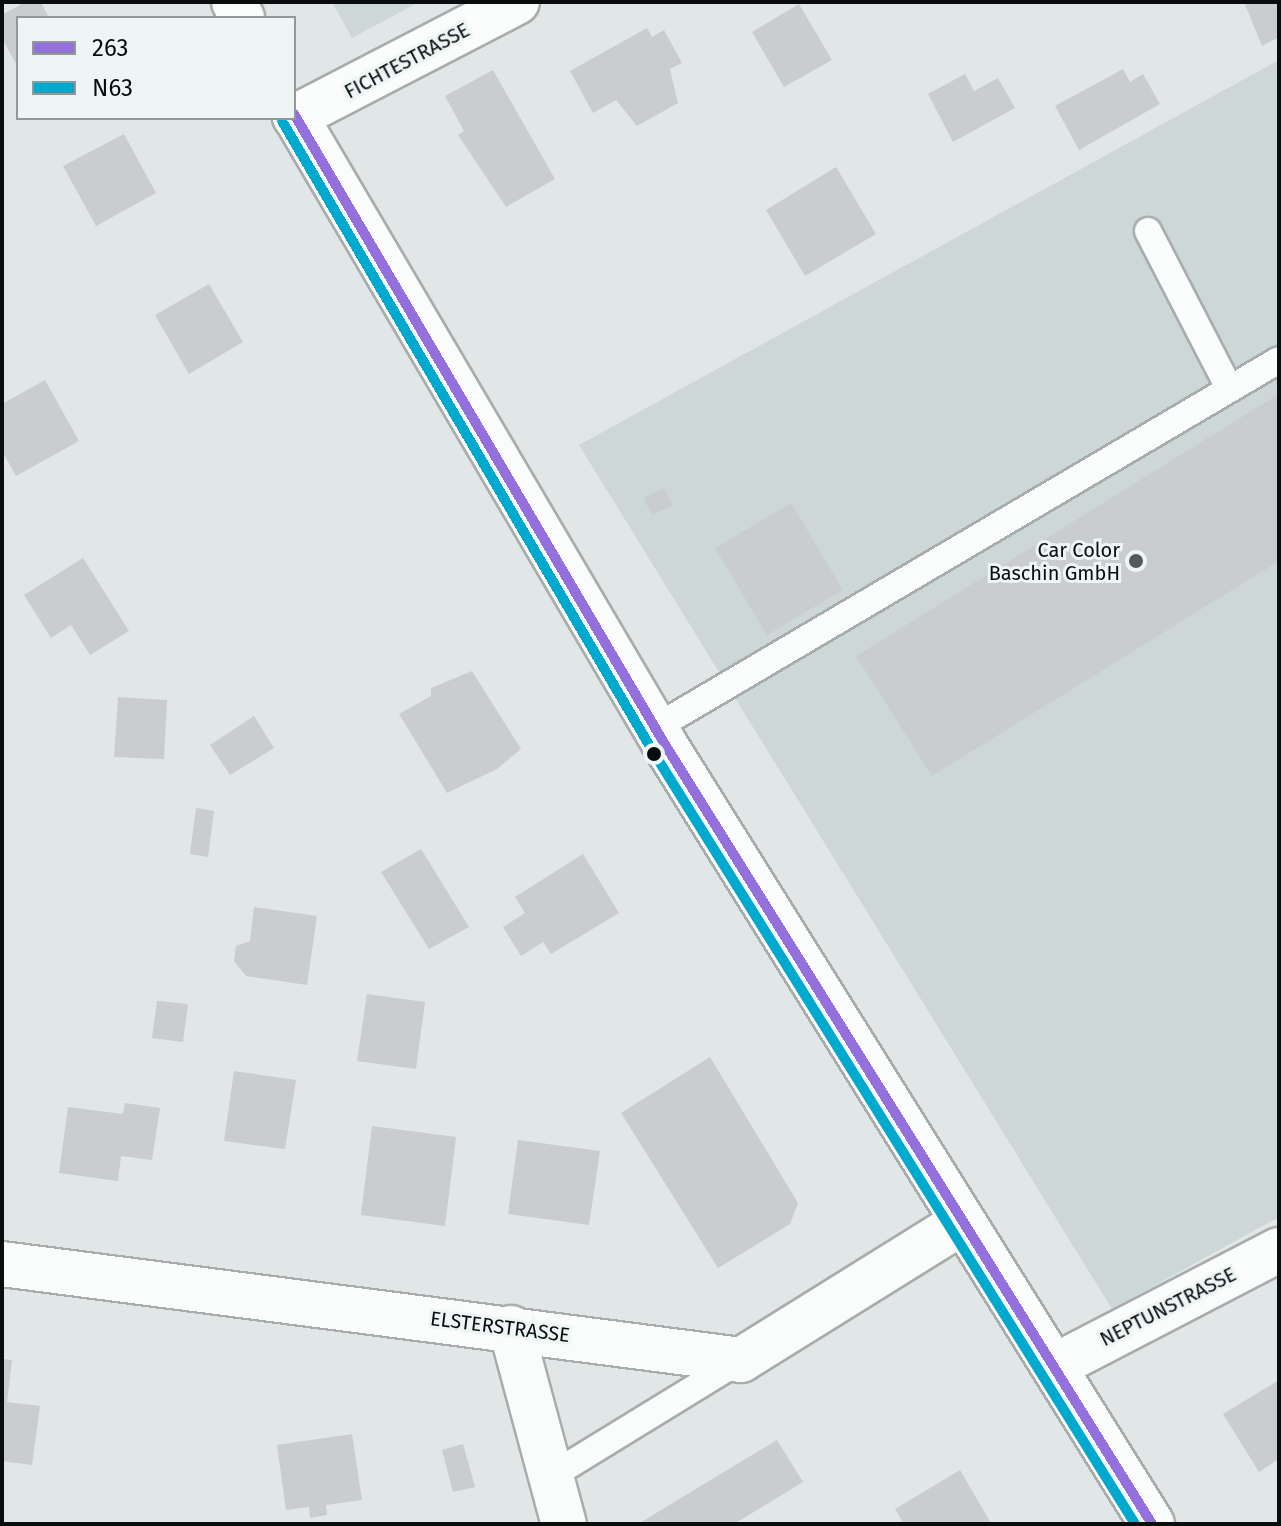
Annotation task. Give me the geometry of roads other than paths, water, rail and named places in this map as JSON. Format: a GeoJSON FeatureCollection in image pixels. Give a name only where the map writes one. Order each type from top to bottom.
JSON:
{"type":"FeatureCollection","features":[{"type":"Feature","properties":{"kind":"street","name":"FICHTESTRASSE"},"geometry":{"type":"LineString","coordinates":[[296,114],[517,2]]}},
{"type":"Feature","properties":{"kind":"street"},"geometry":{"type":"LineString","coordinates":[[296,117],[655,728],[961,1223],[1057,1365],[1152,1524]]}},
{"type":"Feature","properties":{"kind":"street"},"geometry":{"type":"LineString","coordinates":[[741,1360],[961,1223]]}},
{"type":"Feature","properties":{"kind":"street","name":"NEPTUNSTRASSE"},"geometry":{"type":"LineString","coordinates":[[1057,1365],[1279,1250]]}},
{"type":"Feature","properties":{"kind":"street","name":"ELSTERSTRASSE"},"geometry":{"type":"LineString","coordinates":[[2,1264],[741,1360]]}},
{"type":"Feature","properties":{"kind":"street"},"geometry":{"type":"LineString","coordinates":[[511,1328],[564,1524]]}},
{"type":"Feature","properties":{"kind":"lane"},"geometry":{"type":"LineString","coordinates":[[1148,231],[1229,388]]}},
{"type":"Feature","properties":{"kind":"lane"},"geometry":{"type":"LineString","coordinates":[[655,728],[1279,360]]}},
{"type":"Feature","properties":{"kind":"lane"},"geometry":{"type":"LineString","coordinates":[[551,1476],[741,1360]]}},
{"type":"Feature","properties":{"kind":"place","name":"Car Color Baschin GmbH"},"geometry":{"type":"Point","coordinates":[1136,561]}}]}
